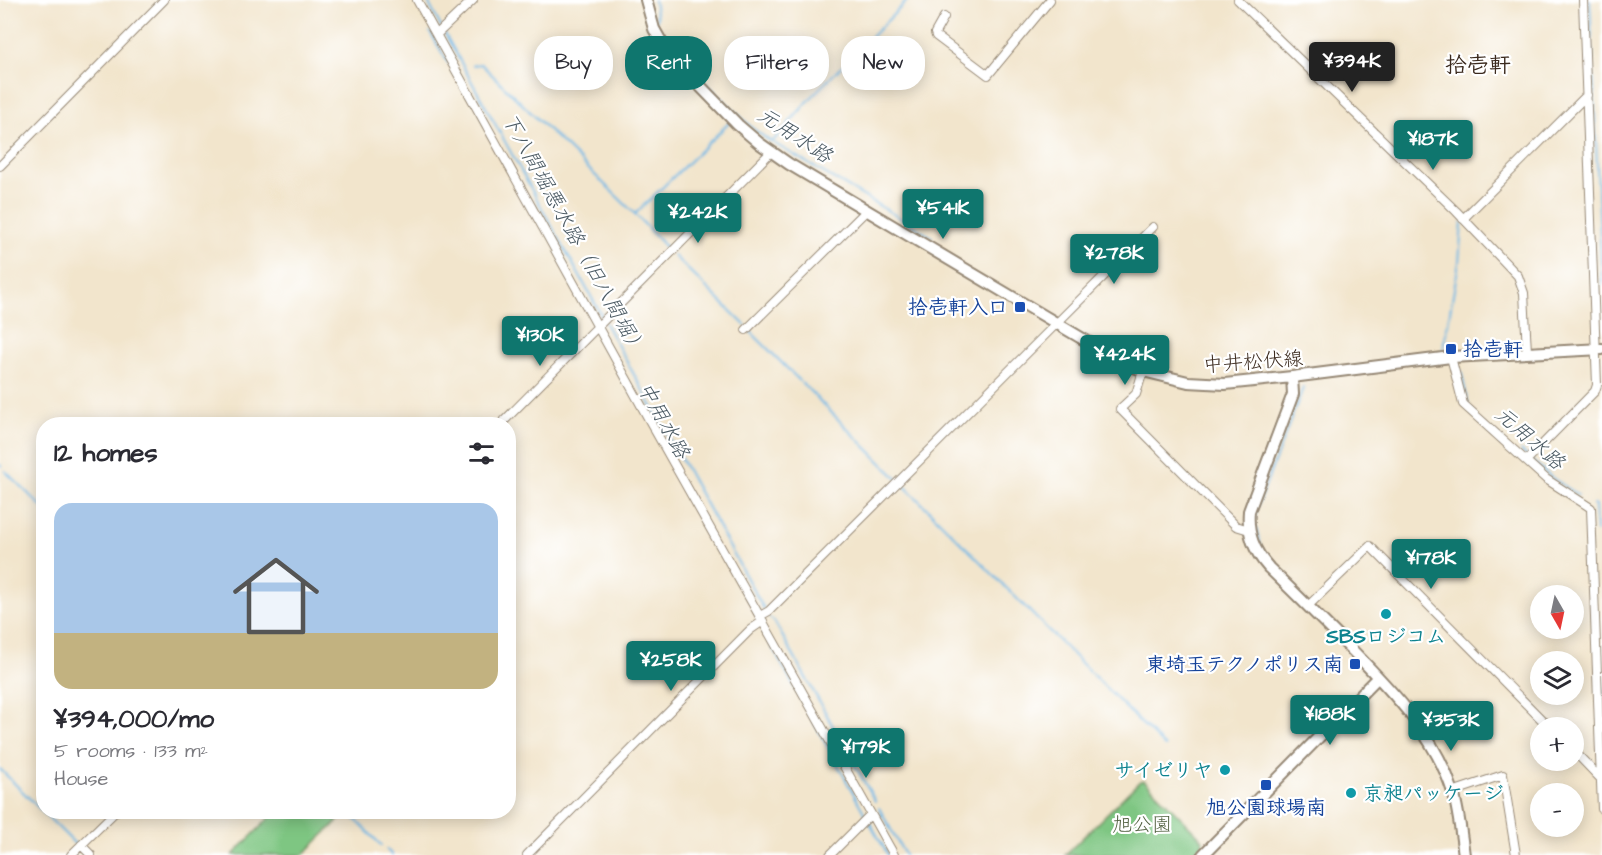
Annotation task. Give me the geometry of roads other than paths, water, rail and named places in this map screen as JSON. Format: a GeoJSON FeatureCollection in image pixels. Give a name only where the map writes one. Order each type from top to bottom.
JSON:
{"type":"FeatureCollection","features":[{"type":"Feature","properties":{"kind":"main road","name":"中井松伏線"},"geometry":{"type":"LineString","coordinates":[[646,0],[654,28],[668,52],[738,125],[771,152],[866,211],[1115,358],[1143,371],[1174,380],[1225,384],[1451,357],[1598,349]]}},
{"type":"Feature","properties":{"kind":"main road"},"geometry":{"type":"LineString","coordinates":[[1293,377],[1293,394],[1252,501],[1249,530],[1251,539],[1262,560],[1405,705],[1420,726],[1435,750],[1452,792],[1464,855]]}},
{"type":"Feature","properties":{"kind":"main road"},"geometry":{"type":"LineString","coordinates":[[1203,855],[1378,677]]}},
{"type":"Feature","properties":{"kind":"street"},"geometry":{"type":"LineString","coordinates":[[0,166],[164,0]]}},
{"type":"Feature","properties":{"kind":"street"},"geometry":{"type":"LineString","coordinates":[[417,0],[760,620],[894,855]]}},
{"type":"Feature","properties":{"kind":"street"},"geometry":{"type":"LineString","coordinates":[[437,34],[472,0]]}},
{"type":"Feature","properties":{"kind":"street"},"geometry":{"type":"LineString","coordinates":[[944,17],[935,33],[936,36],[988,75],[1050,0]]}},
{"type":"Feature","properties":{"kind":"street"},"geometry":{"type":"LineString","coordinates":[[1238,0],[1387,140],[1518,276],[1522,283],[1527,352]]}},
{"type":"Feature","properties":{"kind":"street"},"geometry":{"type":"LineString","coordinates":[[1526,461],[1595,391],[1596,385],[1598,349],[1583,0]]}},
{"type":"Feature","properties":{"kind":"street"},"geometry":{"type":"LineString","coordinates":[[1463,219],[1587,95]]}},
{"type":"Feature","properties":{"kind":"street"},"geometry":{"type":"LineString","coordinates":[[508,417],[771,152]]}},
{"type":"Feature","properties":{"kind":"street"},"geometry":{"type":"LineString","coordinates":[[746,330],[866,211]]}},
{"type":"Feature","properties":{"kind":"street"},"geometry":{"type":"LineString","coordinates":[[527,855],[1153,227]]}},
{"type":"Feature","properties":{"kind":"street"},"geometry":{"type":"LineString","coordinates":[[1451,357],[1463,404],[1546,479],[1591,508],[1602,809]]}},
{"type":"Feature","properties":{"kind":"street"},"geometry":{"type":"LineString","coordinates":[[1143,371],[1136,394],[1120,409],[1236,526],[1249,530]]}},
{"type":"Feature","properties":{"kind":"street"},"geometry":{"type":"LineString","coordinates":[[1308,606],[1370,546],[1539,717]]}},
{"type":"Feature","properties":{"kind":"street"},"geometry":{"type":"LineString","coordinates":[[1584,761],[1600,778]]}},
{"type":"Feature","properties":{"kind":"street"},"geometry":{"type":"LineString","coordinates":[[1452,792],[1503,775],[1516,855]]}},
{"type":"Feature","properties":{"kind":"street"},"geometry":{"type":"LineString","coordinates":[[830,855],[871,814]]}},
{"type":"Feature","properties":{"kind":"street"},"geometry":{"type":"LineString","coordinates":[[71,855],[108,819]]}},
{"type":"Feature","properties":{"kind":"street"},"geometry":{"type":"LineString","coordinates":[[81,845],[91,855]]}},
{"type":"Feature","properties":{"kind":"waterway","name":"下八間堀悪水路（旧八間堀）"},"geometry":{"type":"LineString","coordinates":[[427,0],[441,27]]}},
{"type":"Feature","properties":{"kind":"waterway","name":"元用水路"},"geometry":{"type":"LineString","coordinates":[[654,0],[657,20]]}},
{"type":"Feature","properties":{"kind":"waterway"},"geometry":{"type":"LineString","coordinates":[[774,140],[818,90],[908,0]]}},
{"type":"Feature","properties":{"kind":"waterway"},"geometry":{"type":"LineString","coordinates":[[1590,0],[1602,284]]}},
{"type":"Feature","properties":{"kind":"waterway","name":"中用水路"},"geometry":{"type":"LineString","coordinates":[[430,32],[448,63]]}},
{"type":"Feature","properties":{"kind":"waterway","name":"下八間堀悪水路（旧八間堀）"},"geometry":{"type":"LineString","coordinates":[[444,32],[603,318]]}},
{"type":"Feature","properties":{"kind":"waterway"},"geometry":{"type":"LineString","coordinates":[[473,65],[481,64],[635,214],[669,251]]}},
{"type":"Feature","properties":{"kind":"waterway","name":"元用水路"},"geometry":{"type":"LineString","coordinates":[[712,89],[751,127],[767,139],[932,237]]}},
{"type":"Feature","properties":{"kind":"waterway"},"geometry":{"type":"LineString","coordinates":[[635,214],[730,122]]}},
{"type":"Feature","properties":{"kind":"waterway"},"geometry":{"type":"LineString","coordinates":[[1443,350],[1459,262],[1462,222]]}},
{"type":"Feature","properties":{"kind":"waterway"},"geometry":{"type":"LineString","coordinates":[[673,255],[746,326]]}},
{"type":"Feature","properties":{"kind":"waterway","name":"下八間堀悪水路（旧八間堀）"},"geometry":{"type":"LineString","coordinates":[[605,323],[764,609]]}},
{"type":"Feature","properties":{"kind":"waterway"},"geometry":{"type":"LineString","coordinates":[[750,331],[1165,747]]}},
{"type":"Feature","properties":{"kind":"waterway","name":"元用水路"},"geometry":{"type":"LineString","coordinates":[[1461,371],[1468,403]]}},
{"type":"Feature","properties":{"kind":"waterway"},"geometry":{"type":"LineString","coordinates":[[1261,547],[1254,521],[1257,507],[1303,388]]}},
{"type":"Feature","properties":{"kind":"waterway","name":"元用水路"},"geometry":{"type":"LineString","coordinates":[[1521,451],[1551,477],[1578,495]]}},
{"type":"Feature","properties":{"kind":"waterway"},"geometry":{"type":"LineString","coordinates":[[5,471],[36,501]]}},
{"type":"Feature","properties":{"kind":"waterway","name":"元用水路"},"geometry":{"type":"LineString","coordinates":[[1593,505],[1595,506],[1596,531]]}},
{"type":"Feature","properties":{"kind":"waterway","name":"下八間堀悪水路（旧八間堀）"},"geometry":{"type":"LineString","coordinates":[[769,618],[774,621],[875,801]]}},
{"type":"Feature","properties":{"kind":"waterway","name":"中用水路"},"geometry":{"type":"LineString","coordinates":[[764,632],[866,816]]}},
{"type":"Feature","properties":{"kind":"waterway","name":"元用水路"},"geometry":{"type":"LineString","coordinates":[[1601,678],[1602,696]]}},
{"type":"Feature","properties":{"kind":"waterway"},"geometry":{"type":"LineString","coordinates":[[0,769],[36,805]]}},
{"type":"Feature","properties":{"kind":"waterway","name":"下八間堀悪水路（旧八間堀）"},"geometry":{"type":"LineString","coordinates":[[879,808],[905,855]]}},
{"type":"Feature","properties":{"kind":"waterway"},"geometry":{"type":"LineString","coordinates":[[875,819],[882,814]]}},
{"type":"Feature","properties":{"kind":"waterway"},"geometry":{"type":"LineString","coordinates":[[50,819],[78,847]]}},
{"type":"Feature","properties":{"kind":"waterway"},"geometry":{"type":"LineString","coordinates":[[355,819],[381,845]]}},
{"type":"Feature","properties":{"kind":"waterway","name":"中用水路"},"geometry":{"type":"LineString","coordinates":[[869,821],[888,855]]}},
{"type":"Feature","properties":{"kind":"waterway"},"geometry":{"type":"LineString","coordinates":[[386,849],[392,855]]}},
{"type":"Feature","properties":{"kind":"place","name":"拾壱軒入口"},"geometry":{"type":"Point","coordinates":[1020,307]}},
{"type":"Feature","properties":{"kind":"place","name":"拾壱軒"},"geometry":{"type":"Point","coordinates":[1451,349]}},
{"type":"Feature","properties":{"kind":"place","name":"SBSロジコム"},"geometry":{"type":"Point","coordinates":[1386,614]}},
{"type":"Feature","properties":{"kind":"place","name":"東埼玉テクノポリス南"},"geometry":{"type":"Point","coordinates":[1355,664]}},
{"type":"Feature","properties":{"kind":"place","name":"サイゼリヤ"},"geometry":{"type":"Point","coordinates":[1225,770]}},
{"type":"Feature","properties":{"kind":"place","name":"旭公園球場南"},"geometry":{"type":"Point","coordinates":[1266,785]}},
{"type":"Feature","properties":{"kind":"place","name":"京昶パッケージ"},"geometry":{"type":"Point","coordinates":[1351,793]}},
{"type":"Feature","properties":{"kind":"district","name":"拾壱軒"},"geometry":{"type":"Point","coordinates":[1478,64]}},
{"type":"Feature","properties":{"kind":"park label","name":"旭公園"},"geometry":{"type":"Point","coordinates":[1142,824]}}]}
